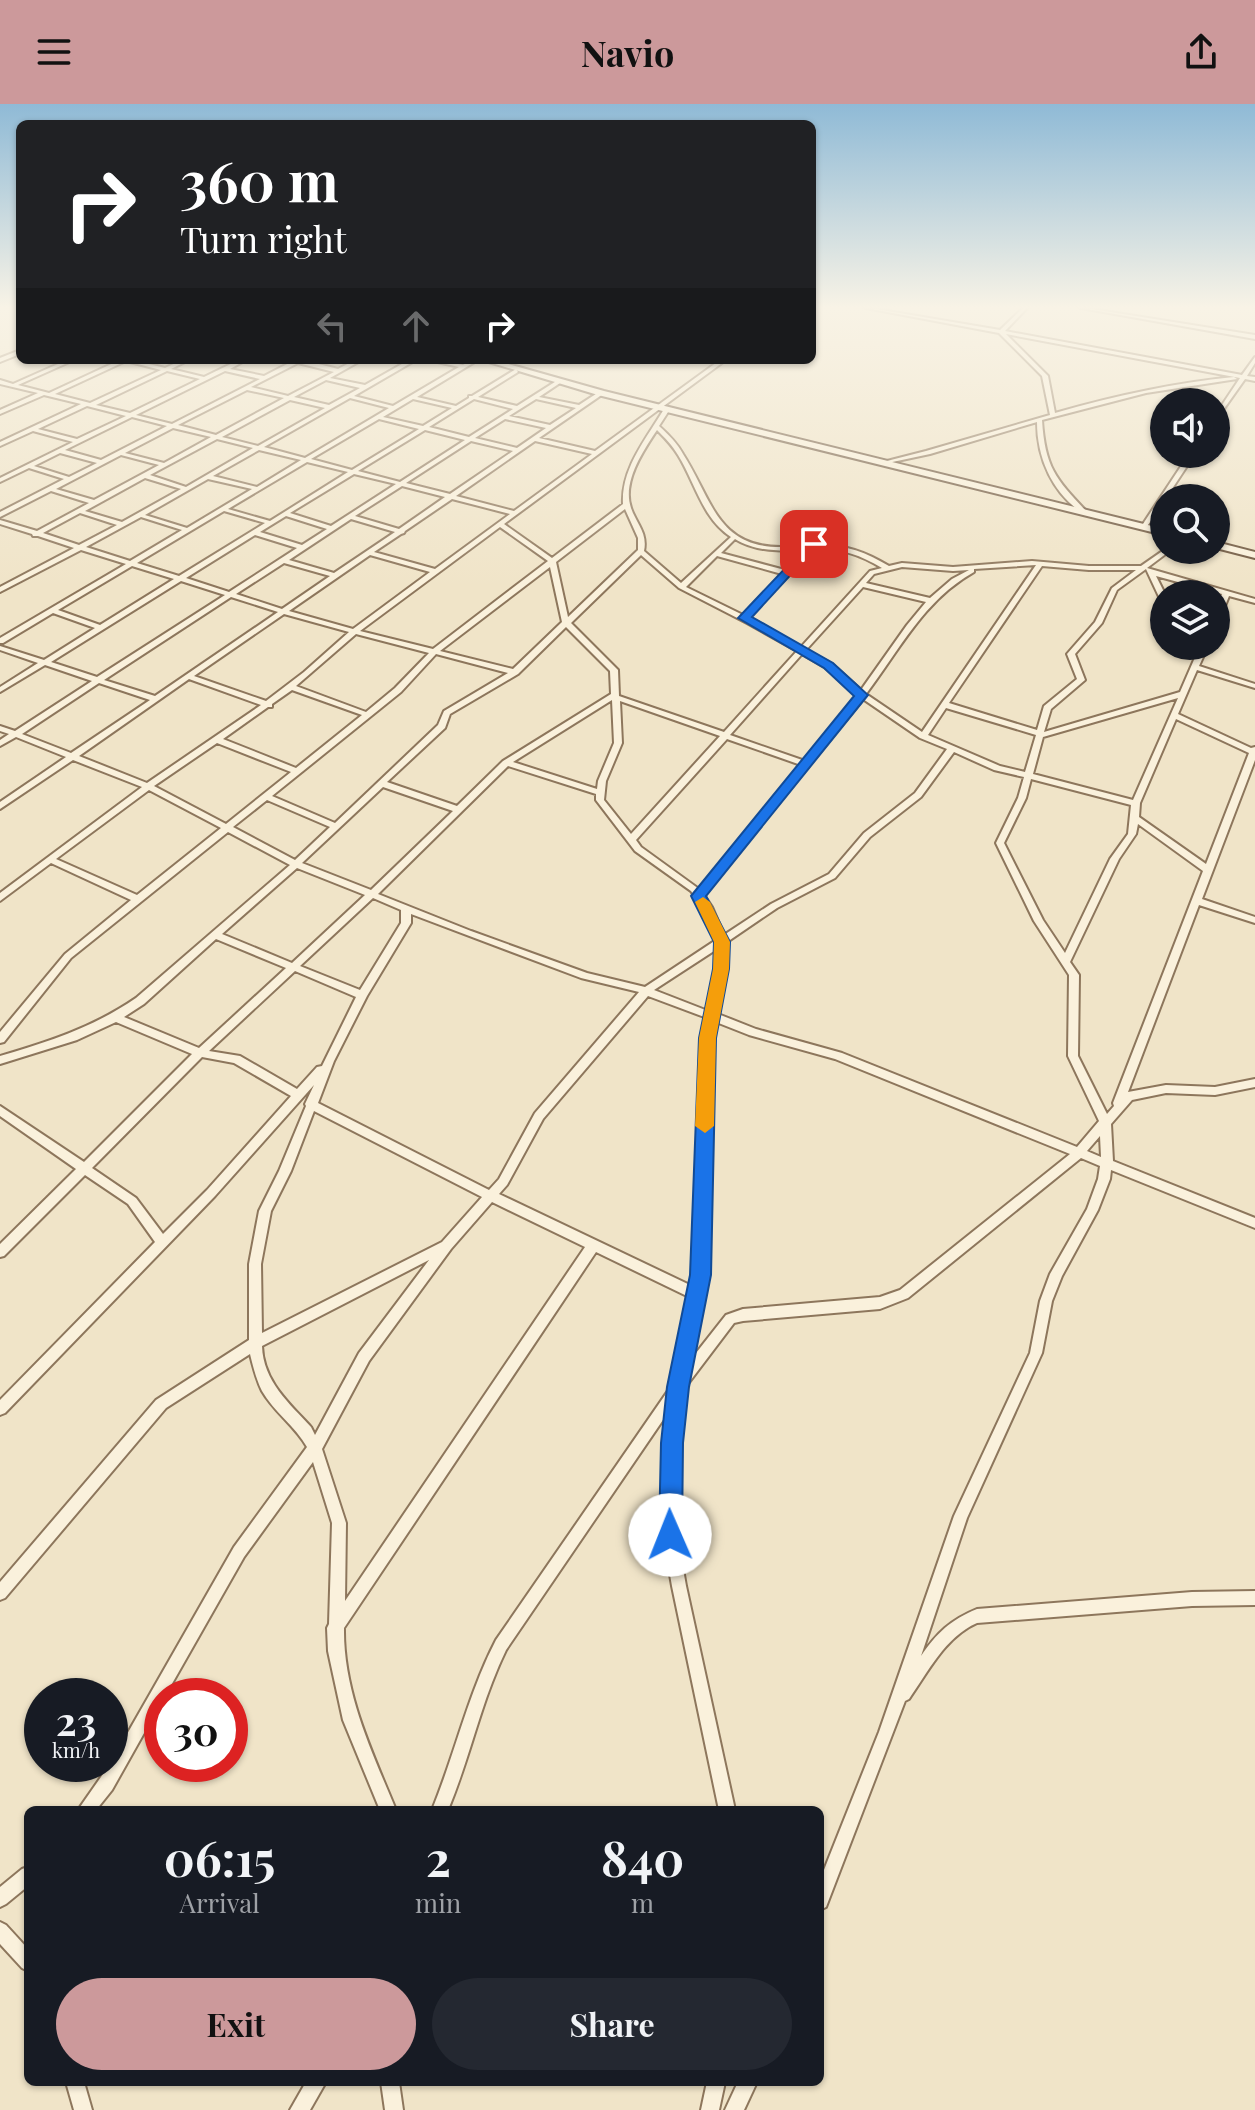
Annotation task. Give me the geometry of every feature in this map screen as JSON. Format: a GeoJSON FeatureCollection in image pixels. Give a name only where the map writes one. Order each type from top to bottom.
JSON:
{"type":"FeatureCollection","features":[{"type":"Feature","properties":{"kind":"street"},"geometry":{"type":"LineString","coordinates":[[0,412],[28,401]]}},
{"type":"Feature","properties":{"kind":"street"},"geometry":{"type":"LineString","coordinates":[[75,401],[516,513]]}},
{"type":"Feature","properties":{"kind":"street"},"geometry":{"type":"LineString","coordinates":[[0,444],[96,401]]}},
{"type":"Feature","properties":{"kind":"street"},"geometry":{"type":"LineString","coordinates":[[2,477],[161,401]]}},
{"type":"Feature","properties":{"kind":"street"},"geometry":{"type":"LineString","coordinates":[[0,515],[222,401]]}},
{"type":"Feature","properties":{"kind":"street"},"geometry":{"type":"LineString","coordinates":[[35,535],[283,401]]}},
{"type":"Feature","properties":{"kind":"street"},"geometry":{"type":"LineString","coordinates":[[300,401],[329,407]]}},
{"type":"Feature","properties":{"kind":"street"},"geometry":{"type":"LineString","coordinates":[[0,590],[124,525],[341,401]]}},
{"type":"Feature","properties":{"kind":"street"},"geometry":{"type":"LineString","coordinates":[[367,401],[394,408]]}},
{"type":"Feature","properties":{"kind":"street"},"geometry":{"type":"LineString","coordinates":[[0,641],[406,401]]}},
{"type":"Feature","properties":{"kind":"street"},"geometry":{"type":"LineString","coordinates":[[428,401],[455,407]]}},
{"type":"Feature","properties":{"kind":"street"},"geometry":{"type":"LineString","coordinates":[[0,690],[465,401]]}},
{"type":"Feature","properties":{"kind":"street"},"geometry":{"type":"LineString","coordinates":[[486,401],[517,408]]}},
{"type":"Feature","properties":{"kind":"street"},"geometry":{"type":"LineString","coordinates":[[0,744],[233,596],[528,401]]}},
{"type":"Feature","properties":{"kind":"street"},"geometry":{"type":"LineString","coordinates":[[550,401],[579,407]]}},
{"type":"Feature","properties":{"kind":"street"},"geometry":{"type":"LineString","coordinates":[[0,806],[589,401]]}},
{"type":"Feature","properties":{"kind":"street"},"geometry":{"type":"LineString","coordinates":[[631,401],[1150,528]]}},
{"type":"Feature","properties":{"kind":"street"},"geometry":{"type":"LineString","coordinates":[[2,895],[148,786],[269,705],[355,631],[665,401]]}},
{"type":"Feature","properties":{"kind":"street"},"geometry":{"type":"LineString","coordinates":[[1050,401],[1053,417]]}},
{"type":"Feature","properties":{"kind":"street"},"geometry":{"type":"LineString","coordinates":[[885,463],[960,446],[1117,401]]}},
{"type":"Feature","properties":{"kind":"street"},"geometry":{"type":"LineString","coordinates":[[0,1060],[60,1042],[117,1018],[296,864],[442,726],[447,713],[515,672],[641,551],[643,539],[627,504],[631,473],[667,409]]}},
{"type":"Feature","properties":{"kind":"street"},"geometry":{"type":"LineString","coordinates":[[378,417],[516,450]]}},
{"type":"Feature","properties":{"kind":"street"},"geometry":{"type":"LineString","coordinates":[[504,417],[549,427]]}},
{"type":"Feature","properties":{"kind":"street"},"geometry":{"type":"LineString","coordinates":[[1040,421],[1039,440],[1046,468],[1059,488],[1084,512]]}},
{"type":"Feature","properties":{"kind":"street"},"geometry":{"type":"LineString","coordinates":[[657,427],[686,461],[703,503],[721,527],[735,536],[766,547],[814,544],[851,548],[886,567]]}},
{"type":"Feature","properties":{"kind":"street"},"geometry":{"type":"LineString","coordinates":[[32,429],[80,442]]}},
{"type":"Feature","properties":{"kind":"street"},"geometry":{"type":"LineString","coordinates":[[533,439],[596,453]]}},
{"type":"Feature","properties":{"kind":"street"},"geometry":{"type":"LineString","coordinates":[[61,451],[101,462]]}},
{"type":"Feature","properties":{"kind":"street"},"geometry":{"type":"LineString","coordinates":[[120,453],[165,465]]}},
{"type":"Feature","properties":{"kind":"street"},"geometry":{"type":"LineString","coordinates":[[28,466],[69,479]]}},
{"type":"Feature","properties":{"kind":"street"},"geometry":{"type":"LineString","coordinates":[[1144,527],[1183,468]]}},
{"type":"Feature","properties":{"kind":"street"},"geometry":{"type":"LineString","coordinates":[[146,476],[187,489]]}},
{"type":"Feature","properties":{"kind":"street"},"geometry":{"type":"LineString","coordinates":[[208,477],[255,488]]}},
{"type":"Feature","properties":{"kind":"street"},"geometry":{"type":"LineString","coordinates":[[50,489],[96,503]]}},
{"type":"Feature","properties":{"kind":"street"},"geometry":{"type":"LineString","coordinates":[[0,1039],[68,956],[223,828],[368,715],[398,690],[434,652],[627,504]]}},
{"type":"Feature","properties":{"kind":"street"},"geometry":{"type":"LineString","coordinates":[[223,509],[271,523]]}},
{"type":"Feature","properties":{"kind":"street"},"geometry":{"type":"LineString","coordinates":[[80,511],[124,525]]}},
{"type":"Feature","properties":{"kind":"street"},"geometry":{"type":"LineString","coordinates":[[285,514],[333,529]]}},
{"type":"Feature","properties":{"kind":"street"},"geometry":{"type":"LineString","coordinates":[[140,515],[188,530]]}},
{"type":"Feature","properties":{"kind":"street"},"geometry":{"type":"LineString","coordinates":[[351,517],[402,532]]}},
{"type":"Feature","properties":{"kind":"street"},"geometry":{"type":"LineString","coordinates":[[0,522],[77,549],[285,612],[515,672]]}},
{"type":"Feature","properties":{"kind":"street"},"geometry":{"type":"LineString","coordinates":[[501,525],[552,561],[565,621],[614,670],[613,696],[618,743],[599,792],[605,809],[638,849],[698,896],[722,942],[721,969],[711,1017],[698,1295],[678,1387],[672,1443],[670,1535],[712,1755],[726,1806]]}},
{"type":"Feature","properties":{"kind":"street"},"geometry":{"type":"LineString","coordinates":[[256,533],[304,548]]}},
{"type":"Feature","properties":{"kind":"street"},"geometry":{"type":"LineString","coordinates":[[681,587],[735,536]]}},
{"type":"Feature","properties":{"kind":"street"},"geometry":{"type":"LineString","coordinates":[[744,618],[814,544]]}},
{"type":"Feature","properties":{"kind":"street"},"geometry":{"type":"LineString","coordinates":[[1230,549],[1255,555]]}},
{"type":"Feature","properties":{"kind":"street"},"geometry":{"type":"LineString","coordinates":[[641,551],[681,587],[829,666],[862,695],[923,736],[997,768],[1136,803]]}},
{"type":"Feature","properties":{"kind":"street"},"geometry":{"type":"LineString","coordinates":[[371,553],[437,572]]}},
{"type":"Feature","properties":{"kind":"street"},"geometry":{"type":"LineString","coordinates":[[716,554],[787,573]]}},
{"type":"Feature","properties":{"kind":"street"},"geometry":{"type":"LineString","coordinates":[[286,561],[337,576]]}},
{"type":"Feature","properties":{"kind":"street"},"geometry":{"type":"LineString","coordinates":[[923,736],[1041,563]]}},
{"type":"Feature","properties":{"kind":"street"},"geometry":{"type":"LineString","coordinates":[[632,839],[804,652],[872,572],[886,567],[1041,563],[1147,569],[1182,580]]}},
{"type":"Feature","properties":{"kind":"street"},"geometry":{"type":"LineString","coordinates":[[824,1891],[897,1704],[961,1516],[1022,1388],[1036,1353],[1051,1287],[1092,1210],[1106,1166],[1105,1121],[1076,1066],[1072,1043],[1076,982],[1000,848],[1028,774],[1037,734],[1051,703],[1081,680],[1071,654],[1098,623],[1114,589],[1153,564]]}},
{"type":"Feature","properties":{"kind":"street"},"geometry":{"type":"LineString","coordinates":[[698,896],[862,695],[932,601],[955,580],[985,566]]}},
{"type":"Feature","properties":{"kind":"street"},"geometry":{"type":"LineString","coordinates":[[1147,569],[1153,580]]}},
{"type":"Feature","properties":{"kind":"street"},"geometry":{"type":"LineString","coordinates":[[861,584],[932,601]]}},
{"type":"Feature","properties":{"kind":"street"},"geometry":{"type":"LineString","coordinates":[[1230,595],[1255,601]]}},
{"type":"Feature","properties":{"kind":"street"},"geometry":{"type":"LineString","coordinates":[[53,610],[102,628]]}},
{"type":"Feature","properties":{"kind":"street"},"geometry":{"type":"LineString","coordinates":[[0,648],[156,699]]}},
{"type":"Feature","properties":{"kind":"street"},"geometry":{"type":"LineString","coordinates":[[1066,961],[1115,859],[1132,834],[1136,803],[1197,660]]}},
{"type":"Feature","properties":{"kind":"street"},"geometry":{"type":"LineString","coordinates":[[1194,667],[1255,686]]}},
{"type":"Feature","properties":{"kind":"street"},"geometry":{"type":"LineString","coordinates":[[187,676],[269,705]]}},
{"type":"Feature","properties":{"kind":"street"},"geometry":{"type":"LineString","coordinates":[[292,687],[368,715]]}},
{"type":"Feature","properties":{"kind":"street"},"geometry":{"type":"LineString","coordinates":[[946,705],[1046,735],[1093,717],[1182,694]]}},
{"type":"Feature","properties":{"kind":"street"},"geometry":{"type":"LineString","coordinates":[[613,696],[806,764]]}},
{"type":"Feature","properties":{"kind":"street"},"geometry":{"type":"LineString","coordinates":[[0,1252],[200,1053],[372,894],[506,763],[613,696]]}},
{"type":"Feature","properties":{"kind":"street"},"geometry":{"type":"LineString","coordinates":[[442,1806],[451,1787],[485,1674],[501,1645],[678,1387],[730,1319],[743,1315],[880,1303],[904,1294],[1077,1155],[1116,1106],[1255,752],[1173,715]]}},
{"type":"Feature","properties":{"kind":"street"},"geometry":{"type":"LineString","coordinates":[[0,728],[148,786],[296,864],[372,894],[585,976],[646,991],[711,1017],[838,1056],[1077,1155],[1255,1223]]}},
{"type":"Feature","properties":{"kind":"street"},"geometry":{"type":"LineString","coordinates":[[217,740],[297,771]]}},
{"type":"Feature","properties":{"kind":"street"},"geometry":{"type":"LineString","coordinates":[[89,1806],[114,1771],[239,1552],[315,1448],[364,1357],[447,1245],[491,1196],[513,1165],[539,1116],[646,991],[774,906],[832,876],[871,831],[918,795],[951,750]]}},
{"type":"Feature","properties":{"kind":"street"},"geometry":{"type":"LineString","coordinates":[[506,763],[599,792]]}},
{"type":"Feature","properties":{"kind":"street"},"geometry":{"type":"LineString","coordinates":[[381,783],[459,810]]}},
{"type":"Feature","properties":{"kind":"street"},"geometry":{"type":"LineString","coordinates":[[265,796],[335,826]]}},
{"type":"Feature","properties":{"kind":"street"},"geometry":{"type":"LineString","coordinates":[[1136,819],[1209,871]]}},
{"type":"Feature","properties":{"kind":"street"},"geometry":{"type":"LineString","coordinates":[[51,860],[137,899]]}},
{"type":"Feature","properties":{"kind":"street"},"geometry":{"type":"LineString","coordinates":[[1198,901],[1255,920]]}},
{"type":"Feature","properties":{"kind":"street"},"geometry":{"type":"LineString","coordinates":[[386,1806],[351,1720],[334,1630],[339,1523],[315,1448],[306,1432],[268,1389],[260,1370],[255,1343],[258,1231],[329,1061],[362,995],[401,935],[406,923],[406,907]]}},
{"type":"Feature","properties":{"kind":"street"},"geometry":{"type":"LineString","coordinates":[[215,935],[362,995]]}},
{"type":"Feature","properties":{"kind":"street"},"geometry":{"type":"LineString","coordinates":[[117,1018],[200,1053],[236,1059],[298,1095]]}},
{"type":"Feature","properties":{"kind":"street"},"geometry":{"type":"LineString","coordinates":[[0,1409],[162,1242],[329,1061]]}},
{"type":"Feature","properties":{"kind":"street"},"geometry":{"type":"LineString","coordinates":[[1116,1106],[1129,1096],[1143,1091],[1215,1091],[1255,1083]]}},
{"type":"Feature","properties":{"kind":"street"},"geometry":{"type":"LineString","coordinates":[[310,1104],[491,1196],[698,1295]]}},
{"type":"Feature","properties":{"kind":"street"},"geometry":{"type":"LineString","coordinates":[[0,1110],[132,1201],[162,1242]]}},
{"type":"Feature","properties":{"kind":"street"},"geometry":{"type":"LineString","coordinates":[[334,1630],[594,1244]]}},
{"type":"Feature","properties":{"kind":"street"},"geometry":{"type":"LineString","coordinates":[[0,1593],[161,1404],[255,1343],[447,1245]]}},
{"type":"Feature","properties":{"kind":"street"},"geometry":{"type":"LineString","coordinates":[[897,1704],[945,1637],[966,1619],[1060,1608],[1255,1598]]}},
{"type":"Feature","properties":{"kind":"street"},"geometry":{"type":"LineString","coordinates":[[0,1898],[24,1878]]}},
{"type":"Feature","properties":{"kind":"street"},"geometry":{"type":"LineString","coordinates":[[0,1931],[24,1958]]}},
{"type":"Feature","properties":{"kind":"street"},"geometry":{"type":"LineString","coordinates":[[76,2086],[83,2110]]}},
{"type":"Feature","properties":{"kind":"street"},"geometry":{"type":"LineString","coordinates":[[299,2110],[314,2086]]}},
{"type":"Feature","properties":{"kind":"street"},"geometry":{"type":"LineString","coordinates":[[391,2086],[394,2110]]}},
{"type":"Feature","properties":{"kind":"street"},"geometry":{"type":"LineString","coordinates":[[710,2110],[715,2086]]}},
{"type":"Feature","properties":{"kind":"street"},"geometry":{"type":"LineString","coordinates":[[734,2110],[746,2086]]}},
{"type":"Feature","properties":{"kind":"slow traffic"},"geometry":{"type":"LineString","coordinates":[[703,902],[722,942],[721,969],[708,1038],[705,1126]]}},
{"type":"Feature","properties":{"kind":"route"},"geometry":{"type":"LineString","coordinates":[[670,1535],[672,1443],[678,1387],[698,1301],[708,1038],[721,969],[722,942],[707,907],[698,896],[862,695],[829,666],[744,618],[814,544]]}}]}
